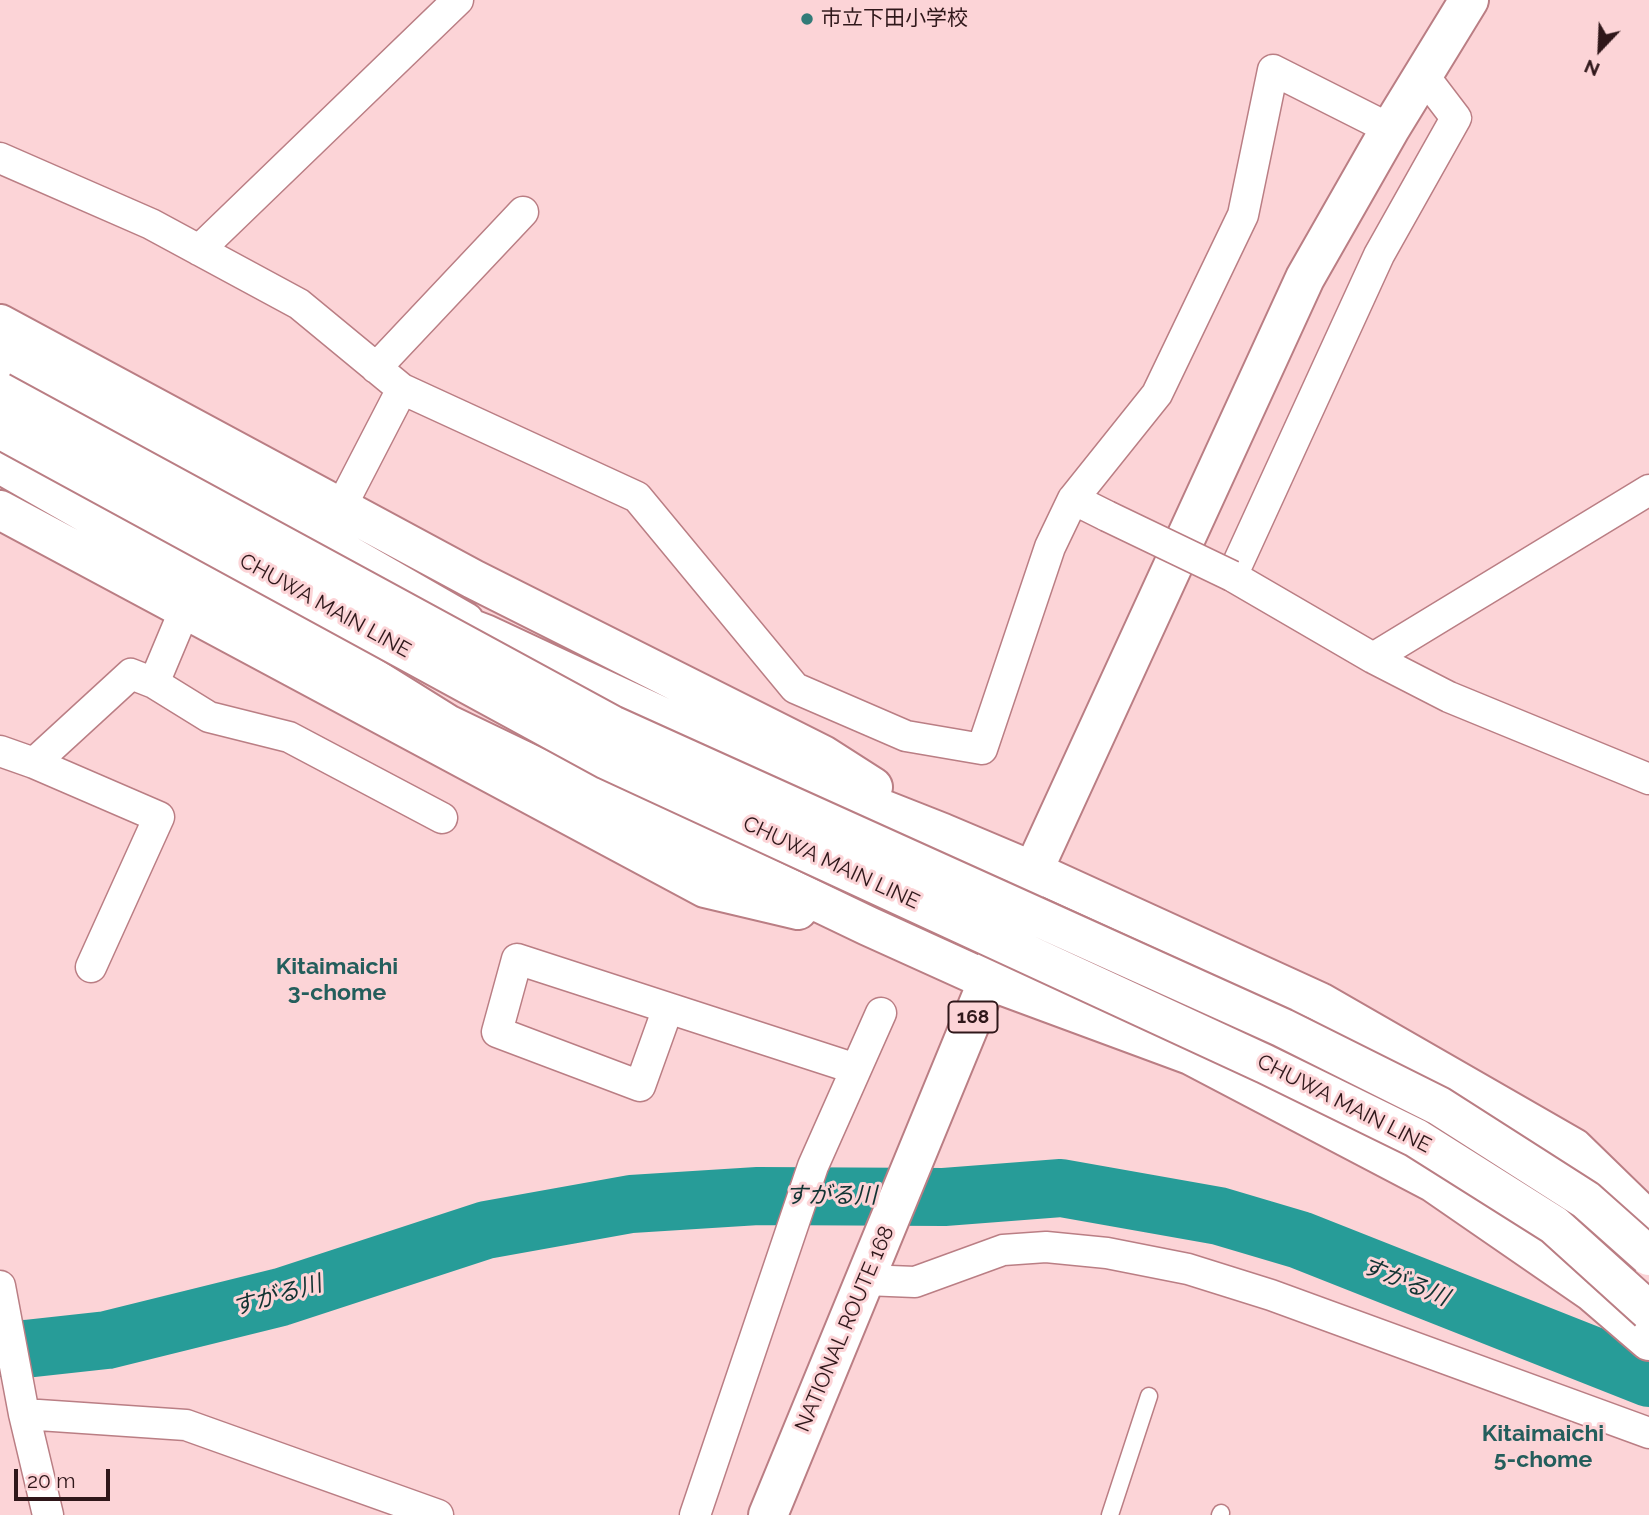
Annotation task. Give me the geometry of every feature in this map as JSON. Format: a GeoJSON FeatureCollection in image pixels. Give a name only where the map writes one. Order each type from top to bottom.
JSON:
{"type":"FeatureCollection","features":[{"type":"Feature","properties":{"kind":"main road","name":"NATIONAL ROUTE 168"},"geometry":{"type":"LineString","coordinates":[[768,1515],[1033,871],[1305,278],[1390,129],[1469,0]]}},
{"type":"Feature","properties":{"kind":"main road"},"geometry":{"type":"LineString","coordinates":[[0,324],[473,579],[822,755],[943,833]]}},
{"type":"Feature","properties":{"kind":"main road"},"geometry":{"type":"LineString","coordinates":[[0,355],[485,634]]}},
{"type":"Feature","properties":{"kind":"main road","name":"CHUWA MAIN LINE"},"geometry":{"type":"LineString","coordinates":[[0,393],[612,724],[1283,1028],[1438,1106],[1586,1200],[1649,1256]]}},
{"type":"Feature","properties":{"kind":"main road","name":"CHUWA MAIN LINE"},"geometry":{"type":"LineString","coordinates":[[0,429],[607,760],[1265,1064],[1416,1138],[1554,1226],[1649,1311]]}},
{"type":"Feature","properties":{"kind":"main road"},"geometry":{"type":"LineString","coordinates":[[0,464],[356,667],[449,725],[868,926],[987,980],[1190,1055],[1434,1183],[1592,1292],[1649,1341]]}},
{"type":"Feature","properties":{"kind":"main road"},"geometry":{"type":"LineString","coordinates":[[449,725],[269,575],[105,468],[325,572],[485,634],[740,753],[1033,871],[1332,1009],[1574,1148],[1649,1221]]}},
{"type":"Feature","properties":{"kind":"main road"},"geometry":{"type":"LineString","coordinates":[[0,510],[705,888],[868,926]]}},
{"type":"Feature","properties":{"kind":"street"},"geometry":{"type":"LineString","coordinates":[[200,250],[458,0]]}},
{"type":"Feature","properties":{"kind":"street"},"geometry":{"type":"LineString","coordinates":[[0,158],[151,224],[299,304],[402,389],[637,497],[795,688],[906,736],[982,749],[1049,547],[1073,499],[1157,394],[1243,215],[1273,70],[1390,129]]}},
{"type":"Feature","properties":{"kind":"street"},"geometry":{"type":"LineString","coordinates":[[1232,576],[1379,255],[1456,118],[1424,76]]}},
{"type":"Feature","properties":{"kind":"street"},"geometry":{"type":"LineString","coordinates":[[376,368],[523,212]]}},
{"type":"Feature","properties":{"kind":"street"},"geometry":{"type":"LineString","coordinates":[[341,507],[402,389]]}},
{"type":"Feature","properties":{"kind":"street"},"geometry":{"type":"LineString","coordinates":[[1373,659],[1649,489]]}},
{"type":"Feature","properties":{"kind":"street"},"geometry":{"type":"LineString","coordinates":[[1073,499],[1232,576],[1373,659],[1449,697],[1649,779]]}},
{"type":"Feature","properties":{"kind":"street"},"geometry":{"type":"LineString","coordinates":[[154,683],[185,609]]}},
{"type":"Feature","properties":{"kind":"street"},"geometry":{"type":"LineString","coordinates":[[34,763],[131,674],[154,683],[209,717],[289,737],[442,818]]}},
{"type":"Feature","properties":{"kind":"street"},"geometry":{"type":"LineString","coordinates":[[0,751],[159,817],[91,967]]}},
{"type":"Feature","properties":{"kind":"street"},"geometry":{"type":"LineString","coordinates":[[668,1008],[640,1086],[497,1032],[517,959],[856,1069]]}},
{"type":"Feature","properties":{"kind":"street"},"geometry":{"type":"LineString","coordinates":[[695,1515],[813,1166],[881,1013]]}},
{"type":"Feature","properties":{"kind":"street"},"geometry":{"type":"LineString","coordinates":[[865,1280],[915,1282],[1003,1250],[1046,1247],[1107,1254],[1188,1269],[1271,1294],[1649,1433]]}},
{"type":"Feature","properties":{"kind":"street"},"geometry":{"type":"LineString","coordinates":[[0,1286],[24,1413],[48,1515]]}},
{"type":"Feature","properties":{"kind":"street"},"geometry":{"type":"LineString","coordinates":[[24,1413],[186,1425],[366,1503],[438,1515]]}},
{"type":"Feature","properties":{"kind":"lane"},"geometry":{"type":"LineString","coordinates":[[1110,1515],[1149,1396]]}},
{"type":"Feature","properties":{"kind":"waterway","name":"すがる川"},"geometry":{"type":"LineString","coordinates":[[0,1348],[25,1349],[107,1340],[281,1297],[486,1230],[631,1204],[758,1196],[944,1197],[1061,1188],[1219,1216],[1300,1240],[1649,1378]]}},
{"type":"Feature","properties":{"kind":"place","name":"市立下田小学校"},"geometry":{"type":"Point","coordinates":[807,19]}},
{"type":"Feature","properties":{"kind":"district","name":"Kitaimaichi 3-chome"},"geometry":{"type":"Point","coordinates":[337,980]}},
{"type":"Feature","properties":{"kind":"district","name":"Kitaimaichi 5-chome"},"geometry":{"type":"Point","coordinates":[1543,1447]}}]}
